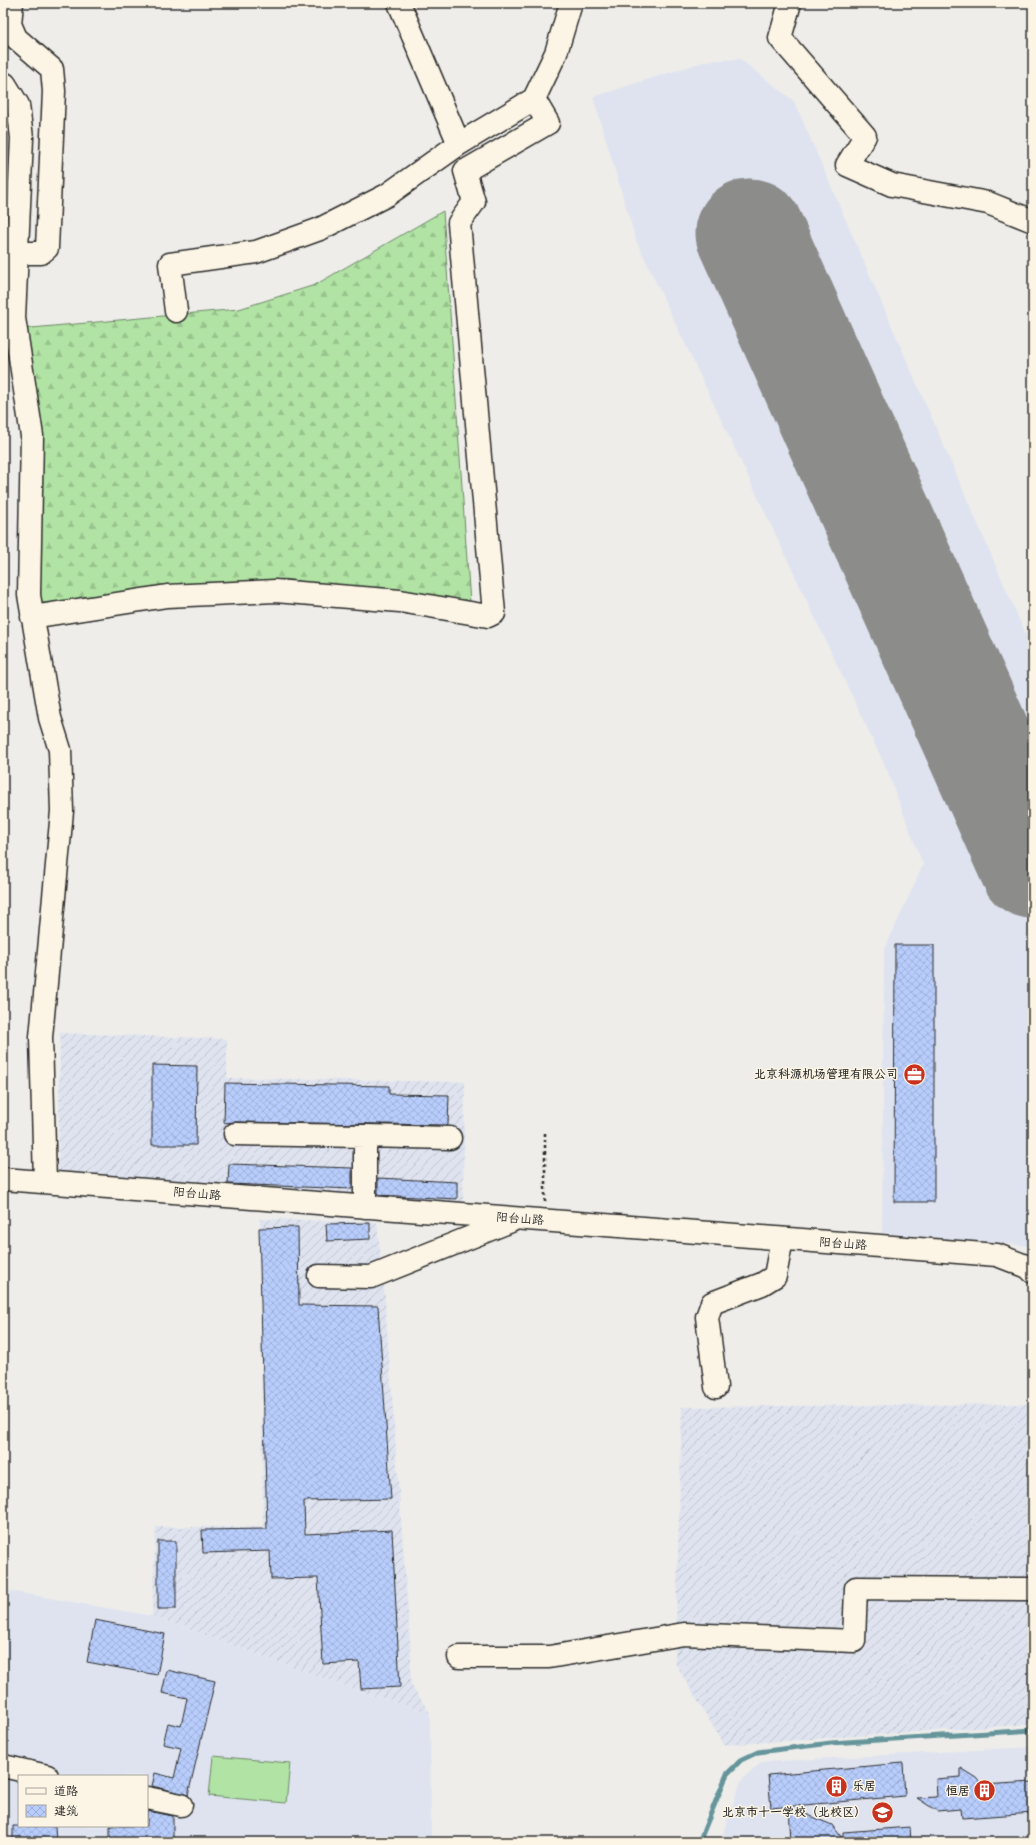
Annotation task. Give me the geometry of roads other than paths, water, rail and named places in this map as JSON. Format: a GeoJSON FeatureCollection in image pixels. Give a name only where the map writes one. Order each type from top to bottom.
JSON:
{"type":"FeatureCollection","features":[{"type":"Feature","properties":{"kind":"street"},"geometry":{"type":"LineString","coordinates":[[12,3],[10,24],[16,38],[52,68],[54,91],[47,248],[41,253],[17,253]]}},
{"type":"Feature","properties":{"kind":"street"},"geometry":{"type":"LineString","coordinates":[[399,3],[459,144]]}},
{"type":"Feature","properties":{"kind":"street"},"geometry":{"type":"LineString","coordinates":[[176,311],[170,264],[256,252],[320,229],[387,195],[459,144],[534,99],[556,54],[571,3]]}},
{"type":"Feature","properties":{"kind":"street"},"geometry":{"type":"LineString","coordinates":[[790,3],[780,38],[865,136],[847,165],[892,185],[988,203],[1033,221]]}},
{"type":"Feature","properties":{"kind":"street"},"geometry":{"type":"LineString","coordinates":[[3,83],[18,105],[22,138],[14,318],[32,436],[28,595],[50,718],[60,750],[62,811],[41,1037],[45,1182]]}},
{"type":"Feature","properties":{"kind":"street"},"geometry":{"type":"LineString","coordinates":[[32,618],[167,596],[275,591],[400,600],[488,616],[494,613],[459,223],[474,202],[465,171],[548,123],[534,99]]}},
{"type":"Feature","properties":{"kind":"street"},"geometry":{"type":"LineString","coordinates":[[235,1134],[450,1138]]}},
{"type":"Feature","properties":{"kind":"street"},"geometry":{"type":"LineString","coordinates":[[365,1136],[365,1207]]}},
{"type":"Feature","properties":{"kind":"street","name":"阳台山路"},"geometry":{"type":"LineString","coordinates":[[3,1179],[997,1255],[1028,1267],[1033,1272]]}},
{"type":"Feature","properties":{"kind":"street"},"geometry":{"type":"LineString","coordinates":[[319,1276],[371,1277],[516,1219]]}},
{"type":"Feature","properties":{"kind":"street"},"geometry":{"type":"LineString","coordinates":[[716,1387],[707,1317],[712,1303],[762,1284],[775,1276],[782,1239]]}},
{"type":"Feature","properties":{"kind":"street"},"geometry":{"type":"LineString","coordinates":[[459,1657],[549,1656],[684,1634],[854,1641],[856,1588],[1033,1589]]}},
{"type":"Feature","properties":{"kind":"street"},"geometry":{"type":"LineString","coordinates":[[3,1766],[43,1775]]}},
{"type":"Feature","properties":{"kind":"street"},"geometry":{"type":"LineString","coordinates":[[148,1798],[181,1805]]}},
{"type":"Feature","properties":{"kind":"waterway"},"geometry":{"type":"LineString","coordinates":[[699,1842],[727,1774],[741,1760],[758,1752],[831,1743],[1033,1730]]}},
{"type":"Feature","properties":{"kind":"place","name":"北京科源机场管理有限公司"},"geometry":{"type":"Point","coordinates":[914,1074]}},
{"type":"Feature","properties":{"kind":"place","name":"乐居"},"geometry":{"type":"Point","coordinates":[837,1786]}},
{"type":"Feature","properties":{"kind":"place","name":"恒居"},"geometry":{"type":"Point","coordinates":[985,1791]}},
{"type":"Feature","properties":{"kind":"place","name":"北京市十一学校（北校区）"},"geometry":{"type":"Point","coordinates":[882,1812]}}]}
